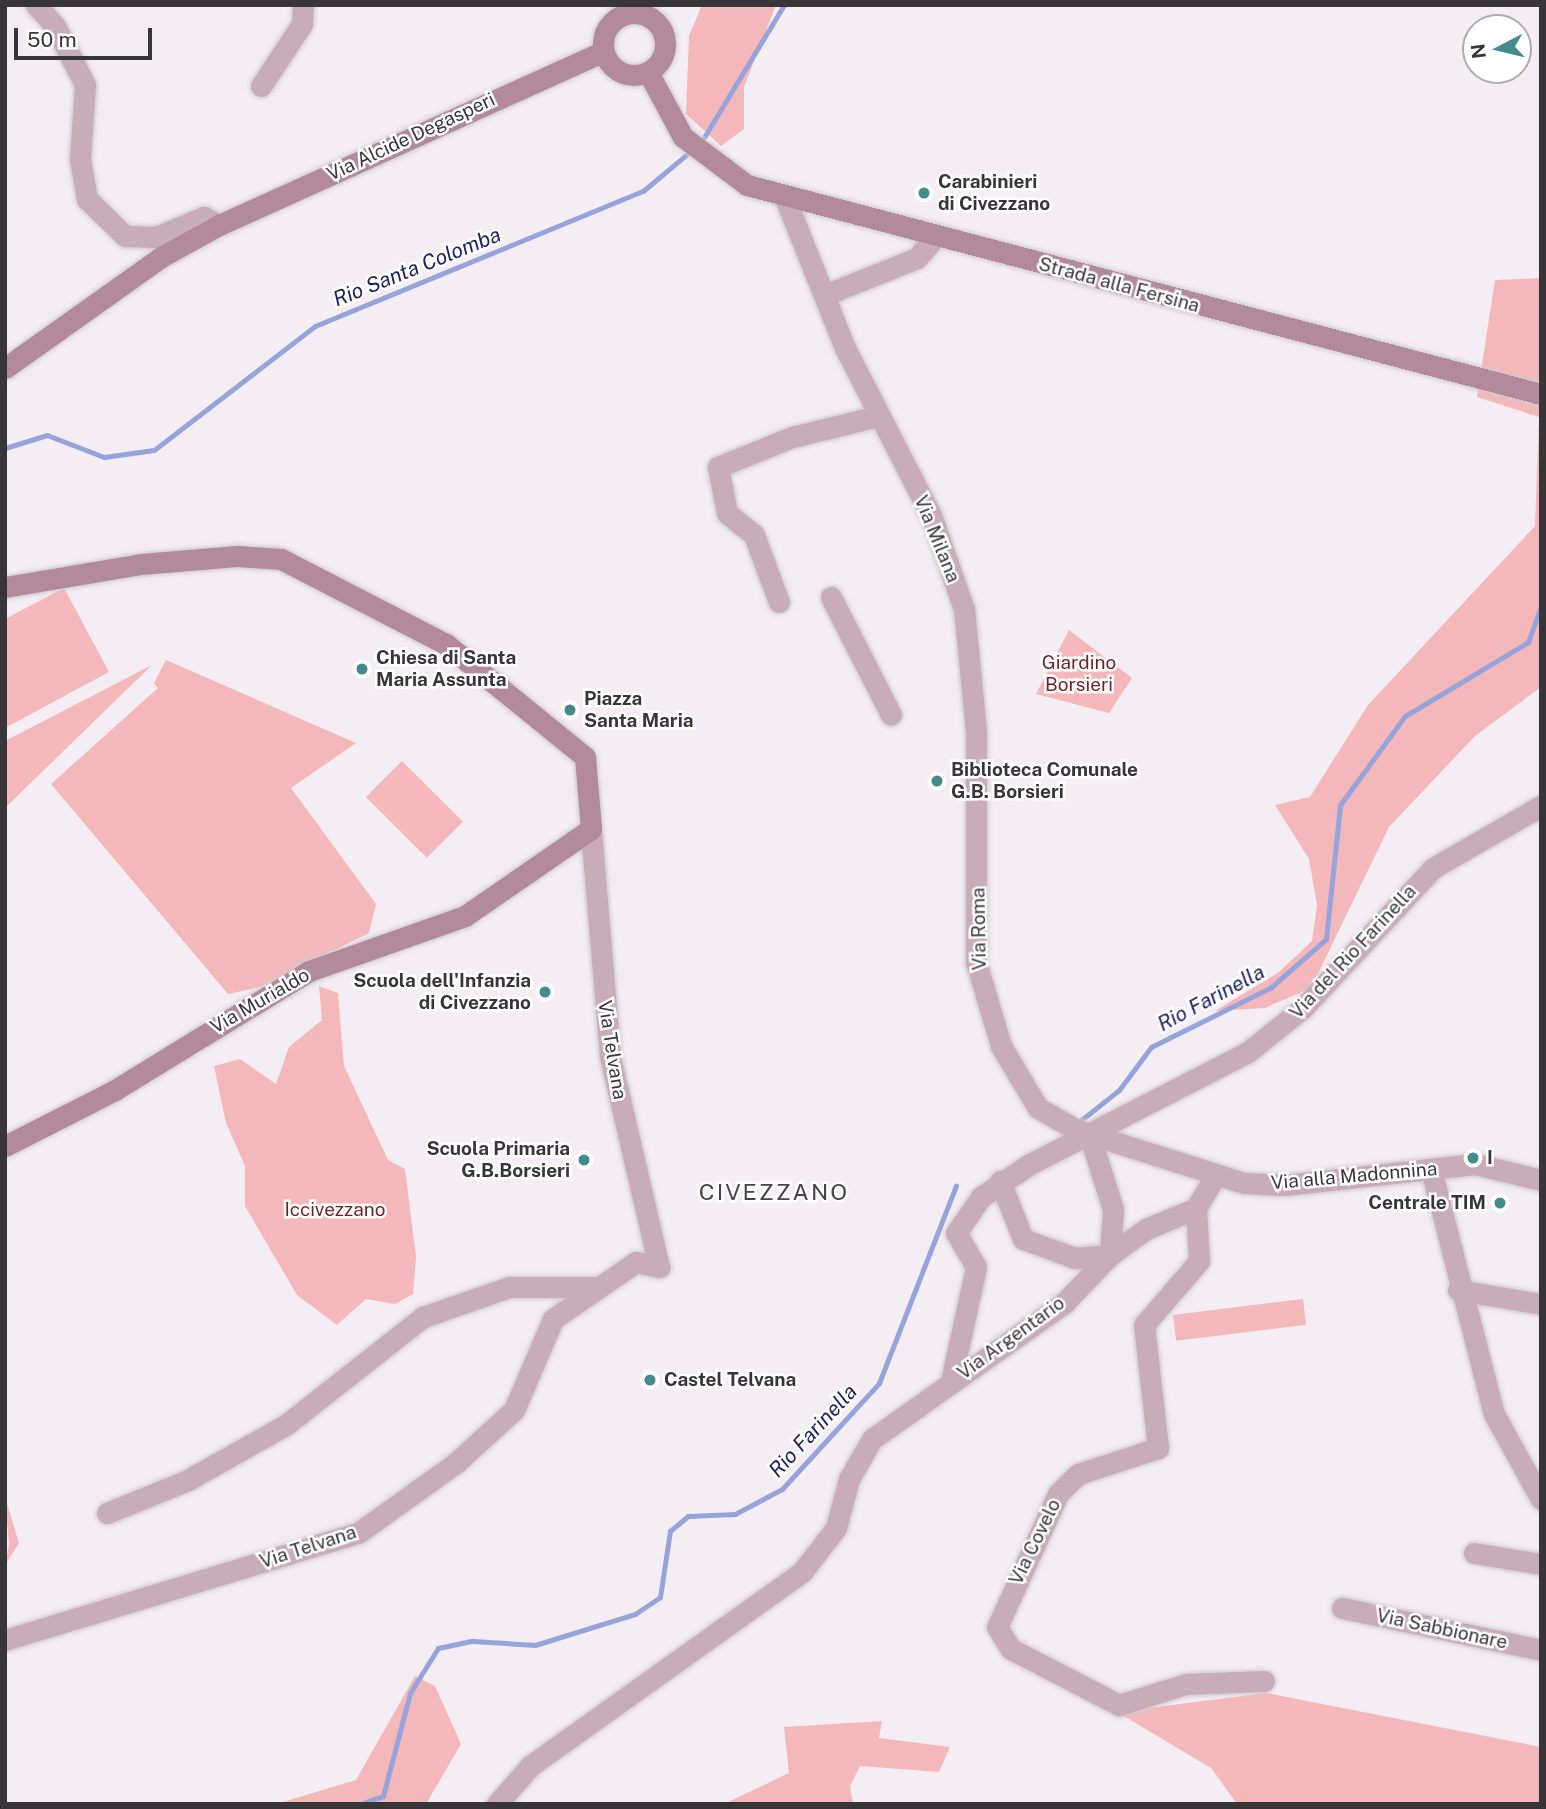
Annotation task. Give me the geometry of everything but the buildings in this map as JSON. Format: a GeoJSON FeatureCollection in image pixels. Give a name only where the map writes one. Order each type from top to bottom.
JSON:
{"type":"FeatureCollection","features":[{"type":"Feature","properties":{"kind":"street","name":"Via Alcide Degasperi"},"geometry":{"type":"LineString","coordinates":[[36,5],[55,26],[85,85],[80,159],[87,199],[125,236],[156,237],[204,217],[219,225]]}},
{"type":"Feature","properties":{"kind":"street"},"geometry":{"type":"LineString","coordinates":[[261,86],[302,24],[303,5]]}},
{"type":"Feature","properties":{"kind":"street"},"geometry":{"type":"LineString","coordinates":[[648,10],[657,23],[665,50],[648,72],[621,73],[603,52],[612,20],[648,10]]}},
{"type":"Feature","properties":{"kind":"street","name":"Via Alcide Degasperi"},"geometry":{"type":"LineString","coordinates":[[5,368],[161,257],[219,225],[603,52]]}},
{"type":"Feature","properties":{"kind":"street","name":"Strada alla Fersina"},"geometry":{"type":"LineString","coordinates":[[648,72],[657,94],[704,159],[785,198],[1541,394]]}},
{"type":"Feature","properties":{"kind":"street","name":"Via Milana"},"geometry":{"type":"LineString","coordinates":[[785,198],[878,416],[931,515],[964,609],[976,761]]}},
{"type":"Feature","properties":{"kind":"street"},"geometry":{"type":"LineString","coordinates":[[827,294],[917,258],[935,237]]}},
{"type":"Feature","properties":{"kind":"street"},"geometry":{"type":"LineString","coordinates":[[779,602],[754,535],[727,513],[718,467],[792,437],[878,416]]}},
{"type":"Feature","properties":{"kind":"street","name":"Via Telvana"},"geometry":{"type":"LineString","coordinates":[[5,587],[237,555],[281,559],[339,586],[446,644],[585,757],[610,1056],[659,1267],[636,1262],[593,1287],[553,1320],[514,1410],[457,1462],[358,1533],[5,1640]]}},
{"type":"Feature","properties":{"kind":"street"},"geometry":{"type":"LineString","coordinates":[[831,597],[891,715]]}},
{"type":"Feature","properties":{"kind":"street","name":"Via Roma"},"geometry":{"type":"LineString","coordinates":[[976,761],[976,962],[1001,1046],[1051,1120],[1089,1134]]}},
{"type":"Feature","properties":{"kind":"street","name":"Via del Rio Farinella"},"geometry":{"type":"LineString","coordinates":[[1000,1181],[1280,1029],[1433,868],[1541,806]]}},
{"type":"Feature","properties":{"kind":"street","name":"Via Murialdo"},"geometry":{"type":"LineString","coordinates":[[5,1146],[115,1090],[309,971],[465,916],[591,830]]}},
{"type":"Feature","properties":{"kind":"street"},"geometry":{"type":"LineString","coordinates":[[1089,1134],[1113,1209],[1110,1255]]}},
{"type":"Feature","properties":{"kind":"street","name":"Via alla Madonnina"},"geometry":{"type":"LineString","coordinates":[[1089,1134],[1215,1175],[1285,1185],[1475,1164],[1541,1180]]}},
{"type":"Feature","properties":{"kind":"street"},"geometry":{"type":"LineString","coordinates":[[1431,1169],[1458,1290],[1494,1414],[1540,1497]]}},
{"type":"Feature","properties":{"kind":"street"},"geometry":{"type":"LineString","coordinates":[[951,1381],[975,1267],[956,1233],[1000,1181],[1023,1239],[1075,1258],[1110,1255],[1146,1229],[1196,1208],[1215,1175]]}},
{"type":"Feature","properties":{"kind":"street","name":"Via Covelo"},"geometry":{"type":"LineString","coordinates":[[1196,1208],[1199,1261],[1144,1325],[1158,1448],[1078,1474],[1058,1494],[997,1627],[1011,1649],[1119,1705],[1186,1684],[1264,1681]]}},
{"type":"Feature","properties":{"kind":"street","name":"Via Argentario"},"geometry":{"type":"LineString","coordinates":[[497,1804],[530,1766],[802,1572],[836,1528],[849,1479],[872,1438],[1064,1303],[1110,1255]]}},
{"type":"Feature","properties":{"kind":"street"},"geometry":{"type":"LineString","coordinates":[[107,1513],[186,1481],[287,1424],[423,1317],[509,1287],[593,1287]]}},
{"type":"Feature","properties":{"kind":"street"},"geometry":{"type":"LineString","coordinates":[[1458,1290],[1541,1304]]}},
{"type":"Feature","properties":{"kind":"street"},"geometry":{"type":"LineString","coordinates":[[1474,1553],[1541,1564]]}},
{"type":"Feature","properties":{"kind":"street","name":"Via Sabbionare"},"geometry":{"type":"LineString","coordinates":[[1342,1608],[1541,1650]]}},
{"type":"Feature","properties":{"kind":"green space"},"geometry":{"type":"Polygon","coordinates":[[[702,5],[776,5],[744,87],[744,129],[721,146],[686,114],[689,36],[702,5]]]}},
{"type":"Feature","properties":{"kind":"green space"},"geometry":{"type":"Polygon","coordinates":[[[1541,278],[1541,687],[1475,736],[1389,827],[1311,988],[1265,1008],[1215,1011],[1279,972],[1312,941],[1317,905],[1309,859],[1275,805],[1310,797],[1368,705],[1535,526],[1539,417],[1477,397],[1495,280],[1541,278]]]}},
{"type":"Feature","properties":{"kind":"green space"},"geometry":{"type":"Polygon","coordinates":[[[64,588],[109,672],[5,728],[5,619],[64,588]]]}},
{"type":"Feature","properties":{"kind":"green space","name":"Giardino Borsieri"},"geometry":{"type":"Polygon","coordinates":[[[1069,630],[1132,678],[1109,713],[1036,694],[1069,630]]]}},
{"type":"Feature","properties":{"kind":"green space"},"geometry":{"type":"Polygon","coordinates":[[[166,660],[356,743],[291,788],[376,904],[369,933],[260,987],[228,994],[51,784],[158,688],[154,683],[166,660]]]}},
{"type":"Feature","properties":{"kind":"green space"},"geometry":{"type":"Polygon","coordinates":[[[152,665],[5,808],[5,741],[152,665]]]}},
{"type":"Feature","properties":{"kind":"green space"},"geometry":{"type":"Polygon","coordinates":[[[402,761],[463,822],[427,858],[366,797],[402,761]]]}},
{"type":"Feature","properties":{"kind":"green space","name":"Iccivezzano"},"geometry":{"type":"Polygon","coordinates":[[[319,986],[338,993],[344,1066],[388,1160],[405,1169],[416,1257],[413,1294],[395,1304],[366,1299],[337,1325],[297,1295],[245,1206],[245,1166],[226,1123],[214,1066],[240,1059],[276,1084],[289,1047],[322,1020],[319,986]]]}},
{"type":"Feature","properties":{"kind":"green space"},"geometry":{"type":"Polygon","coordinates":[[[1303,1299],[1306,1325],[1176,1341],[1173,1315],[1303,1299]]]}},
{"type":"Feature","properties":{"kind":"green space"},"geometry":{"type":"Polygon","coordinates":[[[5,1497],[19,1543],[5,1565],[9,1545],[5,1497]]]}},
{"type":"Feature","properties":{"kind":"green space"},"geometry":{"type":"Polygon","coordinates":[[[415,1676],[435,1686],[461,1744],[426,1804],[276,1804],[356,1780],[415,1676]]]}},
{"type":"Feature","properties":{"kind":"green space"},"geometry":{"type":"Polygon","coordinates":[[[1266,1693],[1541,1747],[1541,1804],[1237,1804],[1211,1768],[1117,1712],[1266,1693]]]}},
{"type":"Feature","properties":{"kind":"green space"},"geometry":{"type":"Polygon","coordinates":[[[882,1721],[879,1738],[950,1747],[939,1772],[860,1766],[850,1786],[853,1804],[724,1804],[789,1773],[784,1727],[882,1721]]]}},
{"type":"Feature","properties":{"kind":"waterway","name":"Rio Santa Colomba"},"geometry":{"type":"LineString","coordinates":[[700,144],[784,5]]}},
{"type":"Feature","properties":{"kind":"waterway","name":"Rio Santa Colomba"},"geometry":{"type":"LineString","coordinates":[[5,448],[47,435],[104,457],[154,450],[315,326],[643,191],[692,150]]}},
{"type":"Feature","properties":{"kind":"waterway","name":"Rio Farinella"},"geometry":{"type":"LineString","coordinates":[[1080,1121],[1119,1090],[1151,1047],[1270,988],[1326,939],[1340,805],[1405,716],[1528,642],[1541,607]]}},
{"type":"Feature","properties":{"kind":"waterway","name":"Rio Farinella"},"geometry":{"type":"LineString","coordinates":[[360,1804],[383,1796],[410,1693],[438,1648],[472,1641],[535,1645],[635,1614],[660,1597],[670,1531],[688,1516],[735,1514],[782,1489],[879,1383],[956,1185]]}},
{"type":"Feature","properties":{"kind":"place","name":"Carabinieri di Civezzano"},"geometry":{"type":"Point","coordinates":[924,193]}},
{"type":"Feature","properties":{"kind":"place","name":"Chiesa di Santa Maria Assunta"},"geometry":{"type":"Point","coordinates":[362,669]}},
{"type":"Feature","properties":{"kind":"place","name":"Piazza Santa Maria"},"geometry":{"type":"Point","coordinates":[570,710]}},
{"type":"Feature","properties":{"kind":"place","name":"Biblioteca Comunale G.B. Borsieri"},"geometry":{"type":"Point","coordinates":[937,781]}},
{"type":"Feature","properties":{"kind":"place","name":"Scuola dell'Infanzia di Civezzano"},"geometry":{"type":"Point","coordinates":[545,992]}},
{"type":"Feature","properties":{"kind":"place","name":"I"},"geometry":{"type":"Point","coordinates":[1473,1158]}},
{"type":"Feature","properties":{"kind":"place","name":"Scuola Primaria G.B.Borsieri"},"geometry":{"type":"Point","coordinates":[584,1160]}},
{"type":"Feature","properties":{"kind":"place","name":"Centrale TIM"},"geometry":{"type":"Point","coordinates":[1500,1203]}},
{"type":"Feature","properties":{"kind":"place","name":"Castel Telvana"},"geometry":{"type":"Point","coordinates":[650,1380]}},
{"type":"Feature","properties":{"kind":"district","name":"CIVEZZANO"},"geometry":{"type":"Point","coordinates":[774,1192]}}]}
